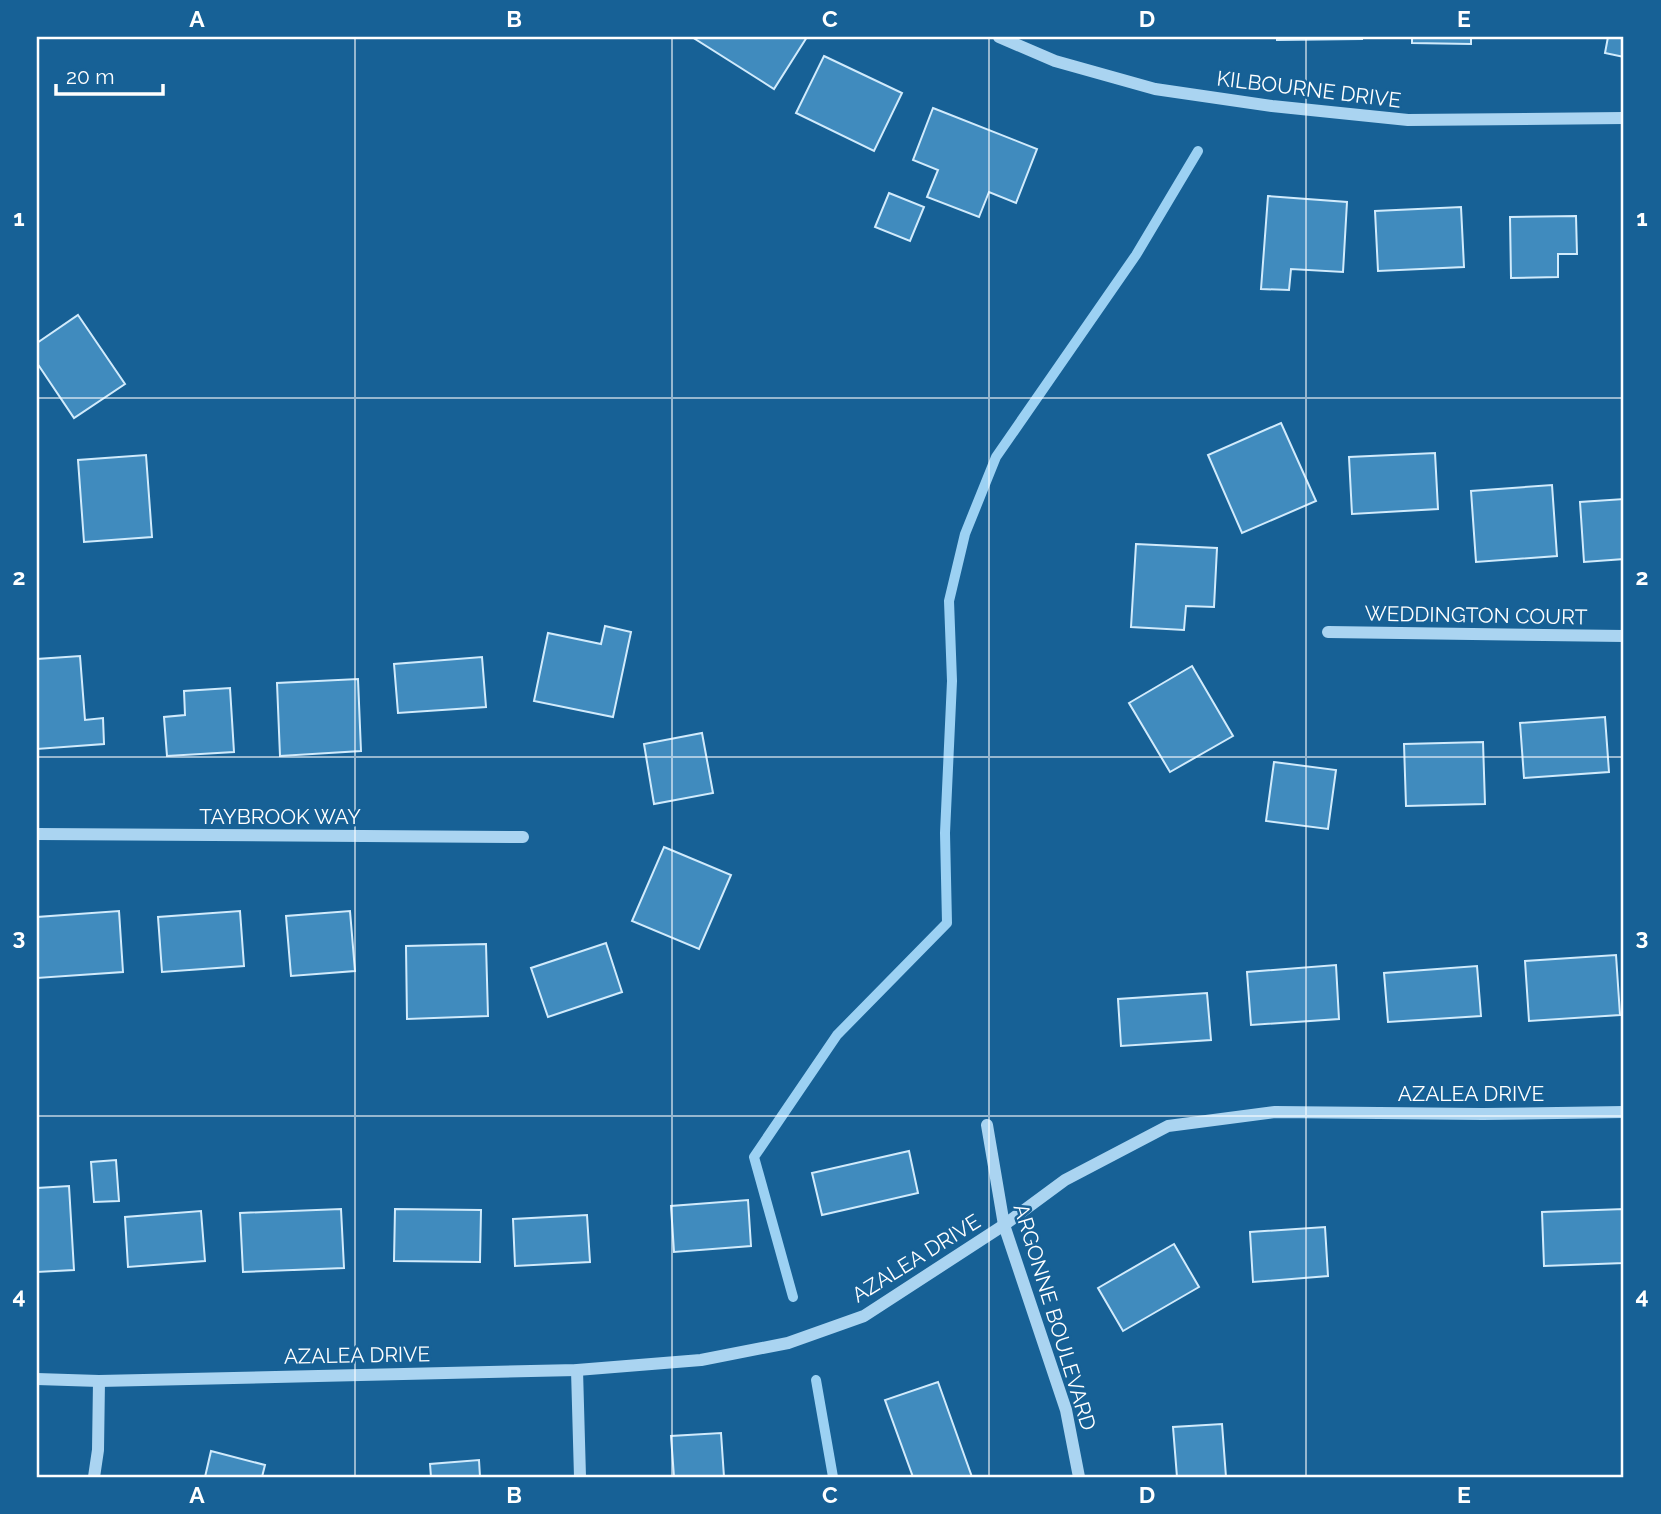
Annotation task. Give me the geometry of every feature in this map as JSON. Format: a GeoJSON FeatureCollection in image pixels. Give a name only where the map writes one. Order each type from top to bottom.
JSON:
{"type":"FeatureCollection","features":[{"type":"Feature","properties":{"kind":"street","name":"KILBOURNE DRIVE"},"geometry":{"type":"LineString","coordinates":[[999,37],[1055,61],[1155,89],[1272,106],[1408,120],[1624,118]]}},
{"type":"Feature","properties":{"kind":"street","name":"WEDDINGTON COURT"},"geometry":{"type":"LineString","coordinates":[[1328,632],[1624,636]]}},
{"type":"Feature","properties":{"kind":"street","name":"TAYBROOK WAY"},"geometry":{"type":"LineString","coordinates":[[37,834],[523,837]]}},
{"type":"Feature","properties":{"kind":"street","name":"AZALEA DRIVE"},"geometry":{"type":"LineString","coordinates":[[37,1379],[99,1381],[577,1370],[701,1360],[788,1343],[864,1317],[1004,1225],[1065,1180],[1168,1126],[1275,1112],[1624,1112]]}},
{"type":"Feature","properties":{"kind":"street","name":"ARGONNE BOULEVARD"},"geometry":{"type":"LineString","coordinates":[[987,1125],[1004,1225],[1066,1410],[1079,1477]]}},
{"type":"Feature","properties":{"kind":"street"},"geometry":{"type":"LineString","coordinates":[[577,1370],[580,1477]]}},
{"type":"Feature","properties":{"kind":"street"},"geometry":{"type":"LineString","coordinates":[[94,1477],[98,1450],[99,1381]]}},
{"type":"Feature","properties":{"kind":"building"},"geometry":{"type":"Polygon","coordinates":[[[692,37],[807,37],[774,89],[692,37]]]}},
{"type":"Feature","properties":{"kind":"building"},"geometry":{"type":"Polygon","coordinates":[[[1277,37],[1362,37],[1362,39],[1277,40],[1277,37]]]}},
{"type":"Feature","properties":{"kind":"building"},"geometry":{"type":"Polygon","coordinates":[[[1412,37],[1471,37],[1471,44],[1412,43],[1412,37]]]}},
{"type":"Feature","properties":{"kind":"building"},"geometry":{"type":"Polygon","coordinates":[[[1608,37],[1624,37],[1624,57],[1605,53],[1608,37]]]}},
{"type":"Feature","properties":{"kind":"building"},"geometry":{"type":"Polygon","coordinates":[[[824,56],[902,93],[874,151],[796,113],[824,56]]]}},
{"type":"Feature","properties":{"kind":"building"},"geometry":{"type":"Polygon","coordinates":[[[933,108],[1037,149],[1016,203],[989,192],[979,217],[927,197],[938,170],[913,160],[933,108]]]}},
{"type":"Feature","properties":{"kind":"building"},"geometry":{"type":"Polygon","coordinates":[[[889,193],[924,207],[910,241],[875,227],[889,193]]]}},
{"type":"Feature","properties":{"kind":"building"},"geometry":{"type":"Polygon","coordinates":[[[1268,196],[1347,202],[1343,272],[1291,269],[1289,290],[1261,289],[1268,196]]]}},
{"type":"Feature","properties":{"kind":"building"},"geometry":{"type":"Polygon","coordinates":[[[1461,207],[1464,267],[1378,271],[1375,211],[1461,207]]]}},
{"type":"Feature","properties":{"kind":"building"},"geometry":{"type":"Polygon","coordinates":[[[1576,216],[1577,254],[1558,254],[1558,277],[1511,278],[1510,217],[1576,216]]]}},
{"type":"Feature","properties":{"kind":"building"},"geometry":{"type":"Polygon","coordinates":[[[78,315],[125,384],[74,418],[37,363],[37,343],[78,315]]]}},
{"type":"Feature","properties":{"kind":"building"},"geometry":{"type":"Polygon","coordinates":[[[1281,423],[1316,501],[1242,533],[1208,455],[1281,423]]]}},
{"type":"Feature","properties":{"kind":"building"},"geometry":{"type":"Polygon","coordinates":[[[1435,453],[1438,509],[1352,514],[1349,457],[1435,453]]]}},
{"type":"Feature","properties":{"kind":"building"},"geometry":{"type":"Polygon","coordinates":[[[146,455],[152,537],[84,542],[78,460],[146,455]]]}},
{"type":"Feature","properties":{"kind":"building"},"geometry":{"type":"Polygon","coordinates":[[[1552,485],[1557,556],[1476,562],[1471,491],[1552,485]]]}},
{"type":"Feature","properties":{"kind":"building"},"geometry":{"type":"Polygon","coordinates":[[[1624,499],[1624,559],[1584,562],[1580,502],[1624,499]]]}},
{"type":"Feature","properties":{"kind":"building"},"geometry":{"type":"Polygon","coordinates":[[[1136,544],[1217,548],[1214,607],[1186,606],[1184,630],[1131,627],[1136,544]]]}},
{"type":"Feature","properties":{"kind":"building"},"geometry":{"type":"Polygon","coordinates":[[[605,626],[631,632],[613,717],[534,701],[548,633],[601,644],[605,626]]]}},
{"type":"Feature","properties":{"kind":"building"},"geometry":{"type":"Polygon","coordinates":[[[80,656],[85,720],[103,718],[104,744],[37,749],[37,659],[80,656]]]}},
{"type":"Feature","properties":{"kind":"building"},"geometry":{"type":"Polygon","coordinates":[[[482,657],[486,707],[398,713],[394,664],[482,657]]]}},
{"type":"Feature","properties":{"kind":"building"},"geometry":{"type":"Polygon","coordinates":[[[1192,666],[1233,736],[1170,772],[1129,703],[1192,666]]]}},
{"type":"Feature","properties":{"kind":"building"},"geometry":{"type":"Polygon","coordinates":[[[358,679],[361,751],[280,756],[277,683],[358,679]]]}},
{"type":"Feature","properties":{"kind":"building"},"geometry":{"type":"Polygon","coordinates":[[[230,688],[234,752],[167,756],[164,717],[185,715],[184,691],[230,688]]]}},
{"type":"Feature","properties":{"kind":"building"},"geometry":{"type":"Polygon","coordinates":[[[1605,717],[1609,772],[1524,778],[1520,723],[1605,717]]]}},
{"type":"Feature","properties":{"kind":"building"},"geometry":{"type":"Polygon","coordinates":[[[702,733],[713,793],[654,804],[644,744],[702,733]]]}},
{"type":"Feature","properties":{"kind":"building"},"geometry":{"type":"Polygon","coordinates":[[[1483,742],[1485,804],[1406,806],[1404,744],[1483,742]]]}},
{"type":"Feature","properties":{"kind":"building"},"geometry":{"type":"Polygon","coordinates":[[[1274,762],[1336,770],[1328,829],[1266,821],[1274,762]]]}},
{"type":"Feature","properties":{"kind":"building"},"geometry":{"type":"Polygon","coordinates":[[[664,847],[731,875],[699,949],[632,921],[664,847]]]}},
{"type":"Feature","properties":{"kind":"building"},"geometry":{"type":"Polygon","coordinates":[[[119,911],[123,972],[37,978],[37,917],[119,911]]]}},
{"type":"Feature","properties":{"kind":"building"},"geometry":{"type":"Polygon","coordinates":[[[240,911],[244,966],[162,972],[158,917],[240,911]]]}},
{"type":"Feature","properties":{"kind":"building"},"geometry":{"type":"Polygon","coordinates":[[[350,911],[355,971],[291,976],[286,916],[350,911]]]}},
{"type":"Feature","properties":{"kind":"building"},"geometry":{"type":"Polygon","coordinates":[[[606,943],[622,992],[548,1017],[531,968],[606,943]]]}},
{"type":"Feature","properties":{"kind":"building"},"geometry":{"type":"Polygon","coordinates":[[[486,944],[488,1016],[407,1019],[406,946],[486,944]]]}},
{"type":"Feature","properties":{"kind":"building"},"geometry":{"type":"Polygon","coordinates":[[[1616,955],[1620,1015],[1529,1021],[1525,961],[1616,955]]]}},
{"type":"Feature","properties":{"kind":"building"},"geometry":{"type":"Polygon","coordinates":[[[1336,965],[1339,1019],[1251,1025],[1247,972],[1336,965]]]}},
{"type":"Feature","properties":{"kind":"building"},"geometry":{"type":"Polygon","coordinates":[[[1477,966],[1481,1016],[1388,1022],[1384,973],[1477,966]]]}},
{"type":"Feature","properties":{"kind":"building"},"geometry":{"type":"Polygon","coordinates":[[[1207,993],[1211,1040],[1121,1046],[1118,999],[1207,993]]]}},
{"type":"Feature","properties":{"kind":"building"},"geometry":{"type":"Polygon","coordinates":[[[909,1151],[918,1193],[822,1215],[812,1173],[909,1151]]]}},
{"type":"Feature","properties":{"kind":"building"},"geometry":{"type":"Polygon","coordinates":[[[116,1160],[119,1201],[94,1202],[91,1162],[116,1160]]]}},
{"type":"Feature","properties":{"kind":"building"},"geometry":{"type":"Polygon","coordinates":[[[69,1186],[74,1270],[37,1272],[37,1188],[69,1186]]]}},
{"type":"Feature","properties":{"kind":"building"},"geometry":{"type":"Polygon","coordinates":[[[748,1200],[751,1246],[674,1252],[671,1206],[748,1200]]]}},
{"type":"Feature","properties":{"kind":"building"},"geometry":{"type":"Polygon","coordinates":[[[341,1209],[344,1268],[243,1272],[240,1213],[341,1209]]]}},
{"type":"Feature","properties":{"kind":"building"},"geometry":{"type":"Polygon","coordinates":[[[395,1209],[481,1210],[480,1262],[394,1261],[395,1209]]]}},
{"type":"Feature","properties":{"kind":"building"},"geometry":{"type":"Polygon","coordinates":[[[1624,1209],[1624,1263],[1544,1266],[1542,1212],[1624,1209]]]}},
{"type":"Feature","properties":{"kind":"building"},"geometry":{"type":"Polygon","coordinates":[[[201,1211],[205,1261],[128,1267],[125,1217],[201,1211]]]}},
{"type":"Feature","properties":{"kind":"building"},"geometry":{"type":"Polygon","coordinates":[[[587,1215],[590,1262],[515,1266],[513,1219],[587,1215]]]}},
{"type":"Feature","properties":{"kind":"building"},"geometry":{"type":"Polygon","coordinates":[[[1325,1227],[1328,1276],[1253,1282],[1250,1232],[1325,1227]]]}},
{"type":"Feature","properties":{"kind":"building"},"geometry":{"type":"Polygon","coordinates":[[[1174,1244],[1199,1287],[1123,1331],[1098,1288],[1174,1244]]]}},
{"type":"Feature","properties":{"kind":"building"},"geometry":{"type":"Polygon","coordinates":[[[938,1382],[972,1477],[913,1477],[885,1400],[938,1382]]]}},
{"type":"Feature","properties":{"kind":"building"},"geometry":{"type":"Polygon","coordinates":[[[1222,1424],[1226,1477],[1177,1477],[1173,1427],[1222,1424]]]}},
{"type":"Feature","properties":{"kind":"building"},"geometry":{"type":"Polygon","coordinates":[[[721,1433],[724,1477],[674,1477],[671,1436],[721,1433]]]}},
{"type":"Feature","properties":{"kind":"building"},"geometry":{"type":"Polygon","coordinates":[[[211,1451],[265,1465],[262,1477],[205,1477],[211,1451]]]}},
{"type":"Feature","properties":{"kind":"building"},"geometry":{"type":"Polygon","coordinates":[[[479,1460],[480,1477],[431,1477],[430,1464],[479,1460]]]}},
{"type":"Feature","properties":{"kind":"waterway"},"geometry":{"type":"LineString","coordinates":[[793,1297],[754,1157],[837,1035],[947,923],[945,833],[952,681],[949,601],[965,534],[996,457],[1136,255],[1198,151]]}},
{"type":"Feature","properties":{"kind":"waterway"},"geometry":{"type":"LineString","coordinates":[[816,1380],[833,1477]]}}]}
